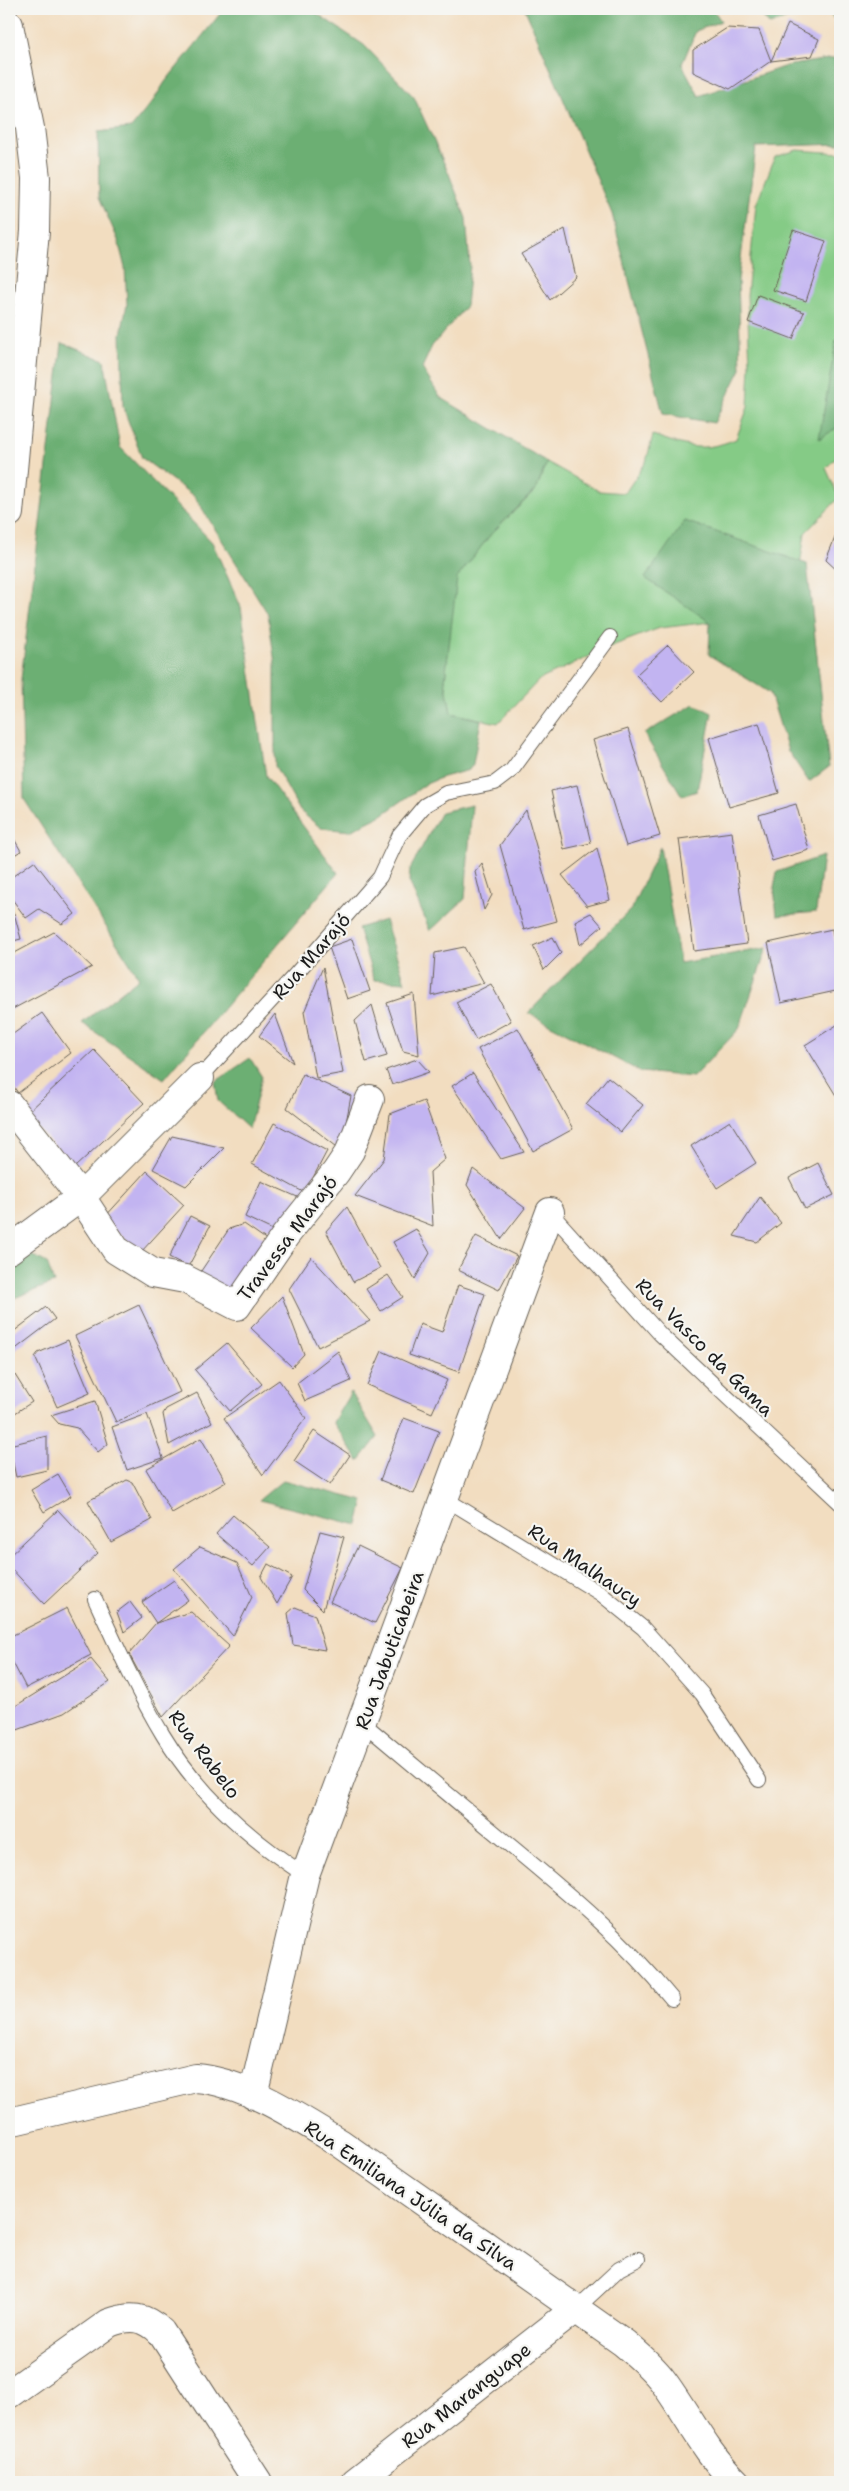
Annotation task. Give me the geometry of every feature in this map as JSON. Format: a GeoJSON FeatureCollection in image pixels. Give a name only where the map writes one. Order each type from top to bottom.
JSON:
{"type":"FeatureCollection","features":[{"type":"Feature","properties":{"kind":"street"},"geometry":{"type":"LineString","coordinates":[[9,25],[30,128],[36,178],[35,231],[9,512]]}},
{"type":"Feature","properties":{"kind":"street","name":"Rua Marajó"},"geometry":{"type":"LineString","coordinates":[[9,1250],[81,1198],[200,1078]]}},
{"type":"Feature","properties":{"kind":"street","name":"Travessa Marajó"},"geometry":{"type":"LineString","coordinates":[[81,1198],[116,1250],[153,1273],[184,1279],[237,1306],[285,1236],[336,1172],[350,1151],[370,1099]]}},
{"type":"Feature","properties":{"kind":"street"},"geometry":{"type":"LineString","coordinates":[[9,1106],[81,1198]]}},
{"type":"Feature","properties":{"kind":"street","name":"Rua Jabuticabeira"},"geometry":{"type":"LineString","coordinates":[[253,2095],[306,1875],[550,1212]]}},
{"type":"Feature","properties":{"kind":"street","name":"Rua Emiliana Júlia da Silva"},"geometry":{"type":"LineString","coordinates":[[9,2122],[196,2078],[215,2080],[253,2095],[294,2116],[340,2144],[577,2308],[646,2361],[663,2381],[706,2450],[736,2482]]}},
{"type":"Feature","properties":{"kind":"street","name":"Rua Maranguape"},"geometry":{"type":"LineString","coordinates":[[355,2482],[577,2308]]}},
{"type":"Feature","properties":{"kind":"street"},"geometry":{"type":"LineString","coordinates":[[9,2394],[109,2323],[123,2317],[138,2318],[151,2322],[161,2332],[258,2482]]}},
{"type":"Feature","properties":{"kind":"street"},"geometry":{"type":"LineString","coordinates":[[706,2450],[713,2482]]}},
{"type":"Feature","properties":{"kind":"lane","name":"Rua Marajó"},"geometry":{"type":"LineString","coordinates":[[200,1078],[293,977],[380,877],[399,836],[425,806],[446,792],[495,783],[512,770],[610,637]]}},
{"type":"Feature","properties":{"kind":"lane","name":"Rua Vasco da Gama"},"geometry":{"type":"LineString","coordinates":[[550,1212],[660,1334],[840,1503]]}},
{"type":"Feature","properties":{"kind":"lane","name":"Rua Malhaucy"},"geometry":{"type":"LineString","coordinates":[[444,1498],[601,1594],[643,1628],[702,1694],[759,1780]]}},
{"type":"Feature","properties":{"kind":"lane","name":"Rua Rabelo"},"geometry":{"type":"LineString","coordinates":[[95,1599],[129,1672],[164,1736],[198,1782],[227,1815],[250,1837],[306,1875]]}},
{"type":"Feature","properties":{"kind":"lane"},"geometry":{"type":"LineString","coordinates":[[363,1723],[607,1928],[642,1961],[672,1999]]}},
{"type":"Feature","properties":{"kind":"lane"},"geometry":{"type":"LineString","coordinates":[[577,2308],[618,2269],[638,2259]]}},
{"type":"Feature","properties":{"kind":"green space"},"geometry":{"type":"Polygon","coordinates":[[[224,9],[310,9],[364,45],[414,97],[449,174],[466,218],[470,266],[466,306],[432,346],[422,368],[440,397],[547,462],[536,489],[491,534],[457,578],[445,680],[451,713],[481,720],[473,764],[469,770],[426,784],[382,815],[350,831],[321,828],[300,811],[275,766],[275,664],[268,614],[195,497],[142,458],[123,407],[121,334],[127,304],[125,268],[118,240],[99,197],[98,132],[131,128],[153,101],[165,82],[224,9]]]}},
{"type":"Feature","properties":{"kind":"green space"},"geometry":{"type":"Polygon","coordinates":[[[525,9],[713,9],[721,21],[696,31],[682,64],[699,96],[786,66],[840,57],[840,144],[756,147],[738,280],[741,369],[714,423],[663,414],[612,214],[525,9]]]}},
{"type":"Feature","properties":{"kind":"green space"},"geometry":{"type":"Polygon","coordinates":[[[756,9],[811,9],[770,25],[756,9]]]}},
{"type":"Feature","properties":{"kind":"green space"},"geometry":{"type":"Polygon","coordinates":[[[825,9],[840,9],[840,18],[836,21],[825,9]]]}},
{"type":"Feature","properties":{"kind":"green space"},"geometry":{"type":"Polygon","coordinates":[[[797,150],[840,153],[840,454],[826,468],[839,498],[805,533],[799,572],[753,617],[660,628],[609,647],[539,680],[498,723],[451,713],[445,680],[456,578],[491,534],[536,490],[547,462],[599,491],[625,493],[646,462],[653,435],[694,447],[713,446],[736,439],[748,407],[750,365],[747,296],[756,205],[775,157],[797,150]]]}},
{"type":"Feature","properties":{"kind":"green space"},"geometry":{"type":"Polygon","coordinates":[[[840,339],[840,426],[819,439],[836,341],[840,339]]]}},
{"type":"Feature","properties":{"kind":"green space"},"geometry":{"type":"Polygon","coordinates":[[[62,343],[104,360],[120,447],[212,542],[241,607],[266,776],[338,873],[164,1079],[82,1023],[139,978],[24,799],[21,679],[62,343]]]}},
{"type":"Feature","properties":{"kind":"green space"},"geometry":{"type":"Polygon","coordinates":[[[685,521],[807,564],[829,767],[809,782],[788,751],[770,693],[709,655],[710,622],[645,578],[685,521]]]}},
{"type":"Feature","properties":{"kind":"green space"},"geometry":{"type":"Polygon","coordinates":[[[694,704],[712,713],[697,791],[682,796],[644,734],[694,704]]]}},
{"type":"Feature","properties":{"kind":"green space"},"geometry":{"type":"Polygon","coordinates":[[[472,805],[465,899],[430,931],[409,881],[410,869],[441,812],[472,805]]]}},
{"type":"Feature","properties":{"kind":"green space"},"geometry":{"type":"Polygon","coordinates":[[[660,847],[680,963],[767,948],[739,1029],[693,1077],[641,1072],[528,1013],[631,909],[660,847]]]}},
{"type":"Feature","properties":{"kind":"green space"},"geometry":{"type":"Polygon","coordinates":[[[823,856],[816,912],[777,916],[774,887],[777,872],[823,856]]]}},
{"type":"Feature","properties":{"kind":"green space"},"geometry":{"type":"Polygon","coordinates":[[[385,920],[405,982],[374,980],[358,928],[385,920]]]}},
{"type":"Feature","properties":{"kind":"green space"},"geometry":{"type":"Polygon","coordinates":[[[250,1058],[262,1077],[249,1129],[218,1101],[215,1082],[250,1058]]]}},
{"type":"Feature","properties":{"kind":"green space"},"geometry":{"type":"Polygon","coordinates":[[[32,1255],[47,1263],[54,1283],[9,1300],[9,1272],[32,1255]]]}},
{"type":"Feature","properties":{"kind":"green space"},"geometry":{"type":"Polygon","coordinates":[[[351,1392],[378,1437],[359,1461],[333,1422],[351,1392]]]}},
{"type":"Feature","properties":{"kind":"green space"},"geometry":{"type":"Polygon","coordinates":[[[283,1480],[364,1501],[358,1525],[259,1500],[283,1480]]]}},
{"type":"Feature","properties":{"kind":"building"},"geometry":{"type":"Polygon","coordinates":[[[788,24],[819,39],[812,56],[771,61],[788,24]]]}},
{"type":"Feature","properties":{"kind":"building"},"geometry":{"type":"Polygon","coordinates":[[[727,28],[759,30],[771,61],[730,89],[693,72],[693,50],[727,28]]]}},
{"type":"Feature","properties":{"kind":"building"},"geometry":{"type":"Polygon","coordinates":[[[565,229],[576,277],[550,300],[521,254],[565,229]]]}},
{"type":"Feature","properties":{"kind":"building"},"geometry":{"type":"Polygon","coordinates":[[[793,230],[826,241],[806,301],[773,290],[793,230]]]}},
{"type":"Feature","properties":{"kind":"building"},"geometry":{"type":"Polygon","coordinates":[[[758,295],[804,312],[793,339],[748,322],[758,295]]]}},
{"type":"Feature","properties":{"kind":"building"},"geometry":{"type":"Polygon","coordinates":[[[840,525],[840,573],[826,560],[840,525]]]}},
{"type":"Feature","properties":{"kind":"building"},"geometry":{"type":"Polygon","coordinates":[[[668,645],[694,672],[662,702],[636,675],[668,645]]]}},
{"type":"Feature","properties":{"kind":"building"},"geometry":{"type":"Polygon","coordinates":[[[759,723],[779,793],[729,807],[709,738],[759,723]]]}},
{"type":"Feature","properties":{"kind":"building"},"geometry":{"type":"Polygon","coordinates":[[[628,729],[660,836],[626,846],[593,740],[628,729]]]}},
{"type":"Feature","properties":{"kind":"building"},"geometry":{"type":"Polygon","coordinates":[[[577,785],[591,843],[564,849],[551,791],[577,785]]]}},
{"type":"Feature","properties":{"kind":"building"},"geometry":{"type":"Polygon","coordinates":[[[796,804],[809,850],[772,861],[759,815],[796,804]]]}},
{"type":"Feature","properties":{"kind":"building"},"geometry":{"type":"Polygon","coordinates":[[[526,810],[557,921],[524,930],[500,845],[526,810]]]}},
{"type":"Feature","properties":{"kind":"building"},"geometry":{"type":"Polygon","coordinates":[[[9,830],[21,851],[9,858],[9,830]]]}},
{"type":"Feature","properties":{"kind":"building"},"geometry":{"type":"Polygon","coordinates":[[[732,832],[747,944],[694,951],[679,839],[732,832]]]}},
{"type":"Feature","properties":{"kind":"building"},"geometry":{"type":"Polygon","coordinates":[[[597,848],[610,900],[587,906],[562,875],[597,848]]]}},
{"type":"Feature","properties":{"kind":"building"},"geometry":{"type":"Polygon","coordinates":[[[34,861],[75,914],[62,924],[39,909],[26,918],[9,895],[9,879],[34,861]]]}},
{"type":"Feature","properties":{"kind":"building"},"geometry":{"type":"Polygon","coordinates":[[[482,863],[492,895],[484,910],[475,872],[482,863]]]}},
{"type":"Feature","properties":{"kind":"building"},"geometry":{"type":"Polygon","coordinates":[[[14,913],[21,939],[9,942],[9,915],[14,913]]]}},
{"type":"Feature","properties":{"kind":"building"},"geometry":{"type":"Polygon","coordinates":[[[591,913],[602,926],[580,945],[575,921],[591,913]]]}},
{"type":"Feature","properties":{"kind":"building"},"geometry":{"type":"Polygon","coordinates":[[[832,929],[840,968],[840,990],[781,1003],[768,943],[832,929]]]}},
{"type":"Feature","properties":{"kind":"building"},"geometry":{"type":"Polygon","coordinates":[[[54,932],[92,967],[9,1011],[9,956],[54,932]]]}},
{"type":"Feature","properties":{"kind":"building"},"geometry":{"type":"Polygon","coordinates":[[[553,937],[561,953],[544,970],[533,946],[553,937]]]}},
{"type":"Feature","properties":{"kind":"building"},"geometry":{"type":"Polygon","coordinates":[[[352,939],[370,991],[347,999],[329,947],[352,939]]]}},
{"type":"Feature","properties":{"kind":"building"},"geometry":{"type":"Polygon","coordinates":[[[464,947],[484,983],[432,996],[435,953],[464,947]]]}},
{"type":"Feature","properties":{"kind":"building"},"geometry":{"type":"Polygon","coordinates":[[[323,967],[343,1073],[316,1078],[304,1012],[323,967]]]}},
{"type":"Feature","properties":{"kind":"building"},"geometry":{"type":"Polygon","coordinates":[[[491,984],[511,1021],[476,1040],[456,1002],[491,984]]]}},
{"type":"Feature","properties":{"kind":"building"},"geometry":{"type":"Polygon","coordinates":[[[414,994],[419,1055],[403,1051],[387,1003],[414,994]]]}},
{"type":"Feature","properties":{"kind":"building"},"geometry":{"type":"Polygon","coordinates":[[[372,1005],[387,1056],[366,1062],[355,1021],[372,1005]]]}},
{"type":"Feature","properties":{"kind":"building"},"geometry":{"type":"Polygon","coordinates":[[[42,1013],[71,1053],[18,1093],[9,1080],[9,1037],[42,1013]]]}},
{"type":"Feature","properties":{"kind":"building"},"geometry":{"type":"Polygon","coordinates":[[[275,1014],[293,1063],[259,1036],[275,1014]]]}},
{"type":"Feature","properties":{"kind":"building"},"geometry":{"type":"Polygon","coordinates":[[[840,1023],[840,1102],[805,1045],[840,1023]]]}},
{"type":"Feature","properties":{"kind":"building"},"geometry":{"type":"Polygon","coordinates":[[[518,1028],[573,1129],[533,1151],[478,1049],[518,1028]]]}},
{"type":"Feature","properties":{"kind":"building"},"geometry":{"type":"Polygon","coordinates":[[[94,1050],[144,1103],[75,1167],[25,1115],[94,1050]]]}},
{"type":"Feature","properties":{"kind":"building"},"geometry":{"type":"Polygon","coordinates":[[[417,1059],[429,1072],[392,1085],[386,1070],[417,1059]]]}},
{"type":"Feature","properties":{"kind":"building"},"geometry":{"type":"Polygon","coordinates":[[[473,1073],[524,1152],[501,1159],[452,1086],[473,1073]]]}},
{"type":"Feature","properties":{"kind":"building"},"geometry":{"type":"Polygon","coordinates":[[[303,1074],[351,1096],[341,1150],[287,1108],[303,1074]]]}},
{"type":"Feature","properties":{"kind":"building"},"geometry":{"type":"Polygon","coordinates":[[[608,1077],[643,1105],[621,1132],[586,1104],[608,1077]]]}},
{"type":"Feature","properties":{"kind":"building"},"geometry":{"type":"Polygon","coordinates":[[[424,1101],[445,1159],[430,1172],[433,1226],[355,1196],[384,1159],[390,1114],[424,1101]]]}},
{"type":"Feature","properties":{"kind":"building"},"geometry":{"type":"Polygon","coordinates":[[[730,1121],[756,1163],[717,1188],[691,1146],[730,1121]]]}},
{"type":"Feature","properties":{"kind":"building"},"geometry":{"type":"Polygon","coordinates":[[[274,1123],[327,1151],[305,1193],[252,1164],[274,1123]]]}},
{"type":"Feature","properties":{"kind":"building"},"geometry":{"type":"Polygon","coordinates":[[[172,1136],[224,1148],[186,1186],[153,1169],[172,1136]]]}},
{"type":"Feature","properties":{"kind":"building"},"geometry":{"type":"Polygon","coordinates":[[[818,1163],[834,1195],[805,1209],[789,1178],[818,1163]]]}},
{"type":"Feature","properties":{"kind":"building"},"geometry":{"type":"Polygon","coordinates":[[[473,1169],[525,1208],[501,1239],[467,1185],[473,1169]]]}},
{"type":"Feature","properties":{"kind":"building"},"geometry":{"type":"Polygon","coordinates":[[[147,1171],[184,1205],[141,1252],[103,1219],[147,1171]]]}},
{"type":"Feature","properties":{"kind":"building"},"geometry":{"type":"Polygon","coordinates":[[[261,1181],[302,1199],[285,1236],[245,1217],[261,1181]]]}},
{"type":"Feature","properties":{"kind":"building"},"geometry":{"type":"Polygon","coordinates":[[[760,1197],[781,1223],[757,1242],[734,1236],[760,1197]]]}},
{"type":"Feature","properties":{"kind":"building"},"geometry":{"type":"Polygon","coordinates":[[[347,1207],[380,1268],[353,1282],[326,1231],[347,1207]]]}},
{"type":"Feature","properties":{"kind":"building"},"geometry":{"type":"Polygon","coordinates":[[[190,1216],[210,1226],[188,1267],[169,1257],[190,1216]]]}},
{"type":"Feature","properties":{"kind":"building"},"geometry":{"type":"Polygon","coordinates":[[[244,1224],[277,1247],[236,1308],[195,1280],[229,1229],[244,1224]]]}},
{"type":"Feature","properties":{"kind":"building"},"geometry":{"type":"Polygon","coordinates":[[[416,1229],[430,1253],[415,1279],[393,1242],[416,1229]]]}},
{"type":"Feature","properties":{"kind":"building"},"geometry":{"type":"Polygon","coordinates":[[[476,1236],[517,1256],[499,1290],[458,1270],[476,1236]]]}},
{"type":"Feature","properties":{"kind":"building"},"geometry":{"type":"Polygon","coordinates":[[[311,1257],[370,1321],[318,1347],[289,1289],[311,1257]]]}},
{"type":"Feature","properties":{"kind":"building"},"geometry":{"type":"Polygon","coordinates":[[[388,1275],[403,1297],[381,1311],[366,1289],[388,1275]]]}},
{"type":"Feature","properties":{"kind":"building"},"geometry":{"type":"Polygon","coordinates":[[[458,1285],[485,1294],[459,1372],[409,1355],[420,1324],[442,1332],[458,1285]]]}},
{"type":"Feature","properties":{"kind":"building"},"geometry":{"type":"Polygon","coordinates":[[[282,1296],[304,1354],[292,1367],[251,1328],[282,1296]]]}},
{"type":"Feature","properties":{"kind":"building"},"geometry":{"type":"Polygon","coordinates":[[[139,1305],[180,1392],[116,1422],[75,1336],[139,1305]]]}},
{"type":"Feature","properties":{"kind":"building"},"geometry":{"type":"Polygon","coordinates":[[[46,1307],[55,1319],[9,1354],[9,1335],[46,1307]]]}},
{"type":"Feature","properties":{"kind":"building"},"geometry":{"type":"Polygon","coordinates":[[[68,1340],[90,1393],[57,1407],[35,1357],[38,1353],[68,1340]]]}},
{"type":"Feature","properties":{"kind":"building"},"geometry":{"type":"Polygon","coordinates":[[[227,1343],[262,1384],[230,1411],[195,1370],[227,1343]]]}},
{"type":"Feature","properties":{"kind":"building"},"geometry":{"type":"Polygon","coordinates":[[[338,1351],[351,1381],[305,1401],[297,1383],[338,1351]]]}},
{"type":"Feature","properties":{"kind":"building"},"geometry":{"type":"Polygon","coordinates":[[[382,1351],[447,1380],[432,1413],[367,1385],[382,1351]]]}},
{"type":"Feature","properties":{"kind":"building"},"geometry":{"type":"Polygon","coordinates":[[[15,1375],[32,1402],[9,1417],[9,1379],[15,1375]]]}},
{"type":"Feature","properties":{"kind":"building"},"geometry":{"type":"Polygon","coordinates":[[[279,1380],[306,1418],[263,1475],[224,1418],[279,1380]]]}},
{"type":"Feature","properties":{"kind":"building"},"geometry":{"type":"Polygon","coordinates":[[[197,1393],[212,1422],[169,1445],[163,1414],[166,1409],[197,1393]]]}},
{"type":"Feature","properties":{"kind":"building"},"geometry":{"type":"Polygon","coordinates":[[[95,1401],[108,1444],[98,1452],[77,1428],[59,1424],[51,1415],[95,1401]]]}},
{"type":"Feature","properties":{"kind":"building"},"geometry":{"type":"Polygon","coordinates":[[[147,1414],[163,1458],[127,1470],[112,1427],[147,1414]]]}},
{"type":"Feature","properties":{"kind":"building"},"geometry":{"type":"Polygon","coordinates":[[[404,1418],[439,1431],[414,1494],[380,1480],[404,1418]]]}},
{"type":"Feature","properties":{"kind":"building"},"geometry":{"type":"Polygon","coordinates":[[[314,1431],[350,1455],[330,1485],[294,1461],[314,1431]]]}},
{"type":"Feature","properties":{"kind":"building"},"geometry":{"type":"Polygon","coordinates":[[[47,1436],[47,1470],[16,1477],[9,1445],[47,1436]]]}},
{"type":"Feature","properties":{"kind":"building"},"geometry":{"type":"Polygon","coordinates":[[[201,1438],[226,1482],[172,1513],[146,1469],[201,1438]]]}},
{"type":"Feature","properties":{"kind":"building"},"geometry":{"type":"Polygon","coordinates":[[[58,1474],[71,1496],[44,1512],[31,1490],[58,1474]]]}},
{"type":"Feature","properties":{"kind":"building"},"geometry":{"type":"Polygon","coordinates":[[[127,1480],[132,1482],[152,1520],[111,1542],[88,1501],[127,1480]]]}},
{"type":"Feature","properties":{"kind":"building"},"geometry":{"type":"Polygon","coordinates":[[[58,1510],[98,1553],[44,1604],[9,1566],[9,1556],[58,1510]]]}},
{"type":"Feature","properties":{"kind":"building"},"geometry":{"type":"Polygon","coordinates":[[[233,1515],[270,1547],[253,1566],[216,1534],[233,1515]]]}},
{"type":"Feature","properties":{"kind":"building"},"geometry":{"type":"Polygon","coordinates":[[[320,1531],[344,1537],[323,1610],[303,1590],[320,1531]]]}},
{"type":"Feature","properties":{"kind":"building"},"geometry":{"type":"Polygon","coordinates":[[[358,1546],[403,1568],[375,1623],[330,1602],[358,1546]]]}},
{"type":"Feature","properties":{"kind":"building"},"geometry":{"type":"Polygon","coordinates":[[[200,1547],[237,1563],[252,1597],[233,1636],[174,1569],[200,1547]]]}},
{"type":"Feature","properties":{"kind":"building"},"geometry":{"type":"Polygon","coordinates":[[[268,1564],[292,1577],[277,1604],[261,1577],[268,1564]]]}},
{"type":"Feature","properties":{"kind":"building"},"geometry":{"type":"Polygon","coordinates":[[[174,1580],[188,1600],[156,1623],[142,1602],[174,1580]]]}},
{"type":"Feature","properties":{"kind":"building"},"geometry":{"type":"Polygon","coordinates":[[[130,1602],[142,1618],[124,1632],[117,1612],[130,1602]]]}},
{"type":"Feature","properties":{"kind":"building"},"geometry":{"type":"Polygon","coordinates":[[[295,1607],[315,1615],[325,1650],[293,1645],[288,1613],[295,1607]]]}},
{"type":"Feature","properties":{"kind":"building"},"geometry":{"type":"Polygon","coordinates":[[[67,1608],[91,1655],[26,1688],[9,1655],[9,1637],[67,1608]]]}},
{"type":"Feature","properties":{"kind":"building"},"geometry":{"type":"Polygon","coordinates":[[[191,1612],[229,1646],[163,1717],[129,1654],[156,1623],[191,1612]]]}},
{"type":"Feature","properties":{"kind":"building"},"geometry":{"type":"Polygon","coordinates":[[[91,1659],[110,1682],[64,1713],[9,1733],[9,1710],[91,1659]]]}}]}
